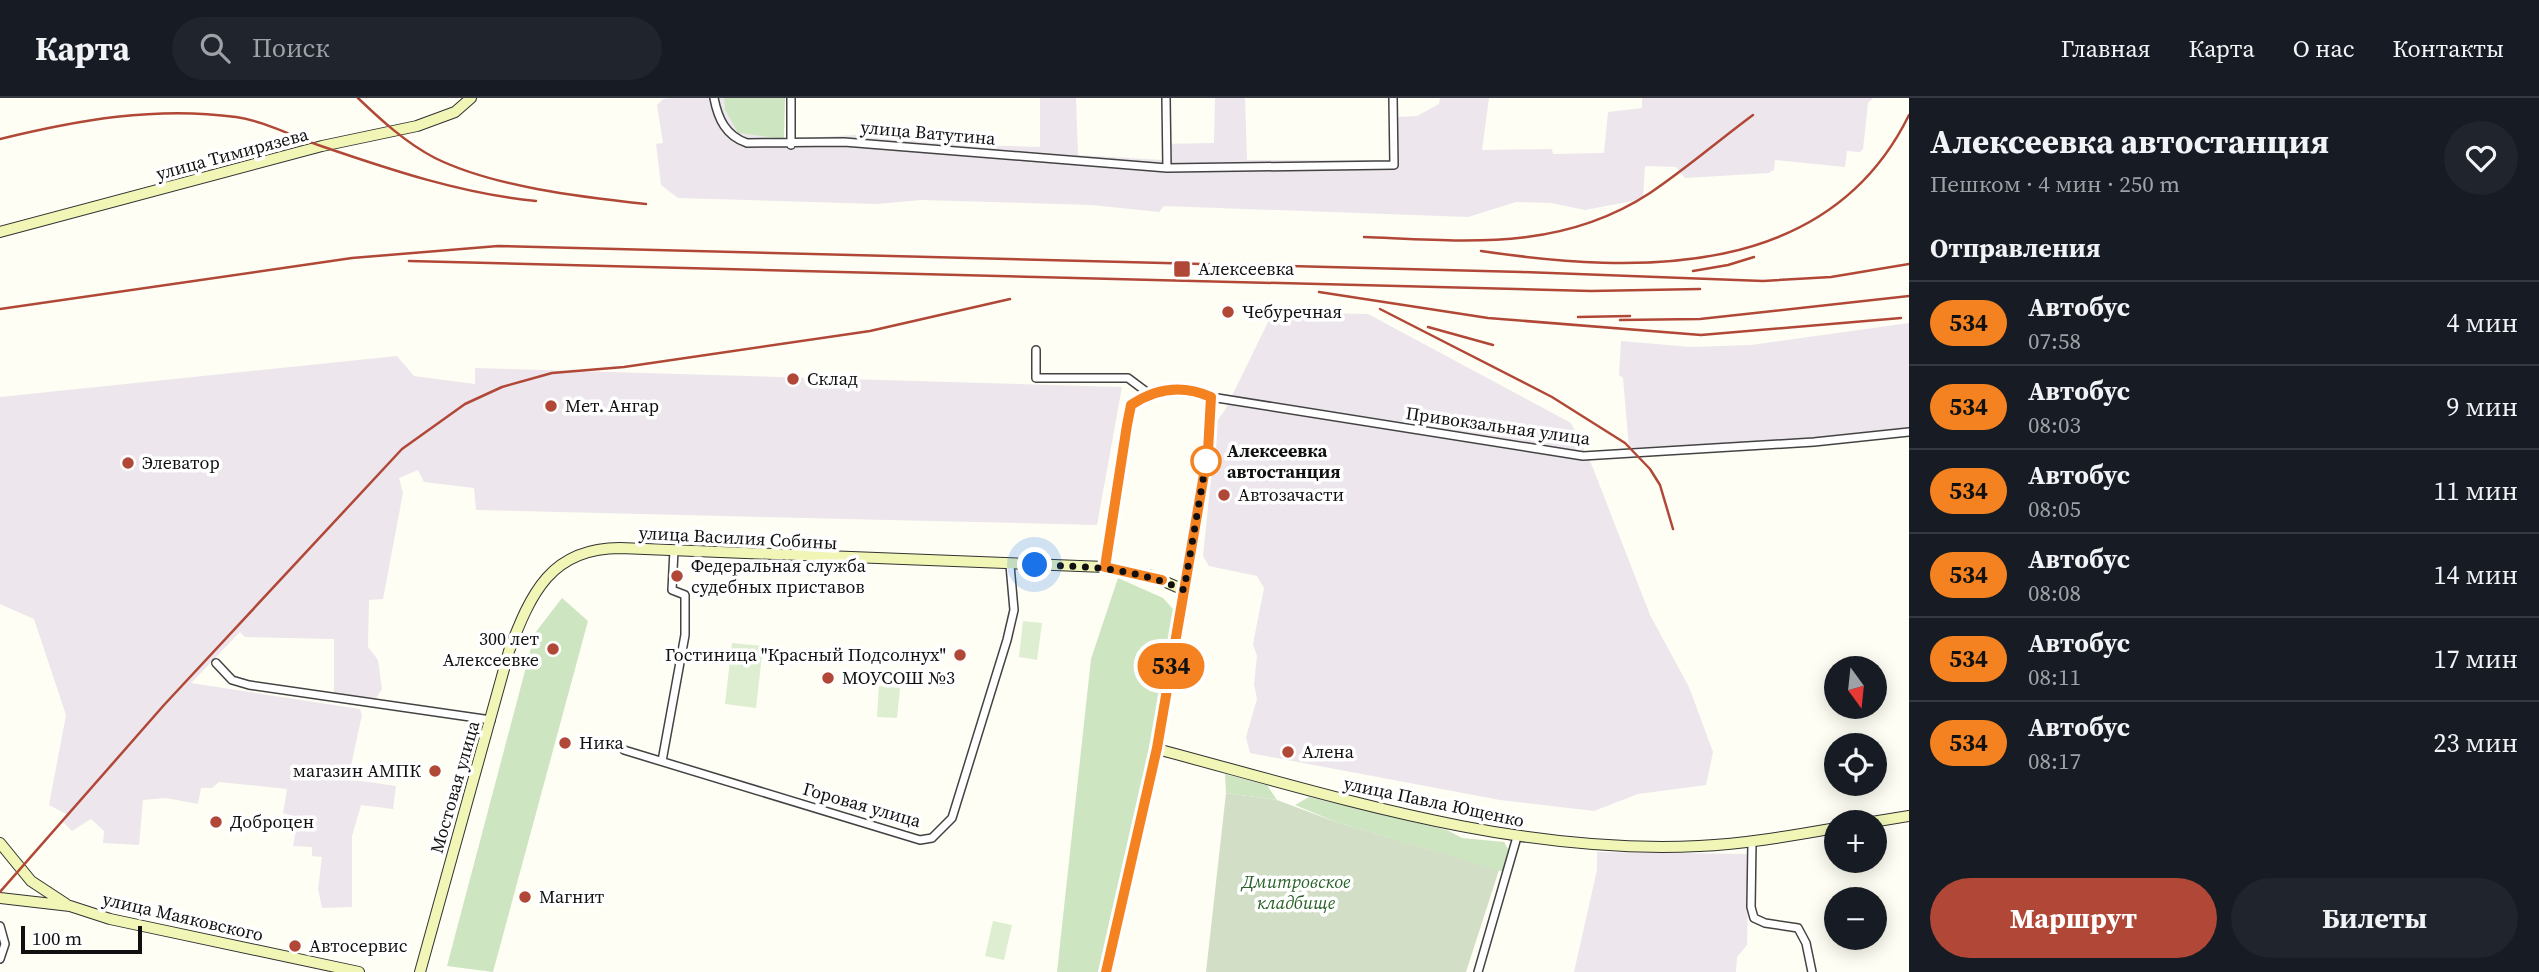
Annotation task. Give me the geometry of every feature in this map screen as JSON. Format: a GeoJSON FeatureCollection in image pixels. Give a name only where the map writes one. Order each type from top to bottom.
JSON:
{"type":"FeatureCollection","features":[{"type":"Feature","properties":{"kind":"street","name":"улица Ватутина"},"geometry":{"type":"LineString","coordinates":[[714,98],[717,115],[734,139],[747,144],[844,142],[1167,168],[1394,165],[1393,98]]}},
{"type":"Feature","properties":{"kind":"street"},"geometry":{"type":"LineString","coordinates":[[791,98],[791,145]]}},
{"type":"Feature","properties":{"kind":"street"},"geometry":{"type":"LineString","coordinates":[[1166,98],[1167,168]]}},
{"type":"Feature","properties":{"kind":"street","name":"улица Тимирязева"},"geometry":{"type":"LineString","coordinates":[[0,232],[322,146],[416,126],[455,112],[470,100]]}},
{"type":"Feature","properties":{"kind":"street"},"geometry":{"type":"LineString","coordinates":[[1036,350],[1036,378],[1128,378],[1148,393]]}},
{"type":"Feature","properties":{"kind":"street"},"geometry":{"type":"LineString","coordinates":[[1105,567],[1131,405],[1148,393],[1174,388],[1198,391],[1211,397],[1208,451],[1157,748],[1106,972]]}},
{"type":"Feature","properties":{"kind":"street","name":"Привокзальная улица"},"geometry":{"type":"LineString","coordinates":[[1211,397],[1584,456],[1800,443],[1909,432]]}},
{"type":"Feature","properties":{"kind":"street","name":"улица Василия Собины"},"geometry":{"type":"LineString","coordinates":[[523,612],[540,585],[566,560],[578,553],[597,548],[1105,567],[1152,576],[1184,590]]}},
{"type":"Feature","properties":{"kind":"street"},"geometry":{"type":"LineString","coordinates":[[662,761],[685,635],[685,595],[672,590],[670,577],[674,550]]}},
{"type":"Feature","properties":{"kind":"street","name":"Горовая улица"},"geometry":{"type":"LineString","coordinates":[[624,750],[920,840],[932,838],[952,818],[1007,640],[1014,610],[1010,565]]}},
{"type":"Feature","properties":{"kind":"street","name":"Мостовая улица"},"geometry":{"type":"LineString","coordinates":[[420,972],[509,651],[523,612]]}},
{"type":"Feature","properties":{"kind":"street"},"geometry":{"type":"LineString","coordinates":[[216,663],[232,680],[249,685],[491,720]]}},
{"type":"Feature","properties":{"kind":"street","name":"улица Павла Ющенко"},"geometry":{"type":"LineString","coordinates":[[1157,748],[1430,820],[1517,837],[1652,846],[1752,842],[1824,830]]}},
{"type":"Feature","properties":{"kind":"street"},"geometry":{"type":"LineString","coordinates":[[1887,820],[1909,816]]}},
{"type":"Feature","properties":{"kind":"street"},"geometry":{"type":"LineString","coordinates":[[1478,972],[1517,837]]}},
{"type":"Feature","properties":{"kind":"street"},"geometry":{"type":"LineString","coordinates":[[1752,842],[1751,907],[1754,918],[1798,928],[1807,943],[1812,972]]}},
{"type":"Feature","properties":{"kind":"street"},"geometry":{"type":"LineString","coordinates":[[0,843],[31,881],[70,906]]}},
{"type":"Feature","properties":{"kind":"street","name":"улица Маяковского"},"geometry":{"type":"LineString","coordinates":[[2,900],[70,906],[110,919],[359,972]]}},
{"type":"Feature","properties":{"kind":"street"},"geometry":{"type":"LineString","coordinates":[[0,926],[5,944],[0,959]]}},
{"type":"Feature","properties":{"kind":"shaded area"},"geometry":{"type":"Polygon","coordinates":[[[724,98],[725,110],[738,133],[784,139],[855,135],[971,145],[1040,147],[1040,98],[1076,98],[1078,155],[1162,160],[1162,144],[1214,143],[1215,98],[1245,98],[1247,160],[1396,160],[1396,117],[1417,116],[1439,104],[1440,98],[1489,98],[1482,150],[1552,149],[1553,154],[1604,153],[1608,112],[1642,108],[1642,98],[1873,98],[1868,103],[1863,149],[1860,152],[1847,151],[1845,167],[1775,160],[1774,170],[1769,173],[1685,178],[1676,167],[1645,166],[1643,199],[1585,210],[1551,203],[1516,202],[1468,217],[1164,206],[1159,212],[1092,205],[921,200],[877,204],[678,198],[661,185],[656,144],[663,143],[657,105],[663,99],[724,98]]]}},
{"type":"Feature","properties":{"kind":"shaded area"},"geometry":{"type":"Polygon","coordinates":[[[1273,312],[1368,314],[1571,423],[1593,468],[1650,615],[1689,687],[1713,752],[1706,785],[1638,794],[1594,811],[1500,800],[1250,753],[1246,737],[1257,699],[1254,684],[1257,656],[1253,644],[1264,588],[1257,576],[1209,566],[1203,556],[1217,421],[1273,312]]]}},
{"type":"Feature","properties":{"kind":"shaded area"},"geometry":{"type":"Polygon","coordinates":[[[1909,323],[1909,427],[1800,439],[1629,448],[1623,378],[1619,375],[1621,341],[1691,347],[1751,345],[1909,323]]]}},
{"type":"Feature","properties":{"kind":"shaded area"},"geometry":{"type":"Polygon","coordinates":[[[397,356],[414,376],[475,384],[475,368],[1122,387],[1097,525],[476,510],[474,488],[424,482],[418,470],[399,478],[403,493],[383,599],[369,600],[368,647],[378,660],[382,689],[375,700],[334,696],[334,639],[245,637],[240,632],[191,683],[360,709],[362,715],[348,779],[396,786],[393,809],[361,805],[352,836],[352,907],[322,908],[318,889],[322,857],[312,856],[312,847],[293,846],[296,830],[290,829],[292,816],[283,813],[287,789],[219,782],[212,788],[201,788],[198,804],[166,798],[143,800],[139,845],[103,843],[104,831],[91,819],[72,831],[63,822],[68,815],[49,805],[66,715],[34,619],[0,604],[0,397],[397,356]]]}},
{"type":"Feature","properties":{"kind":"shaded area"},"geometry":{"type":"Polygon","coordinates":[[[1597,852],[1749,854],[1747,945],[1737,957],[1736,972],[1574,972],[1597,870],[1597,852]]]}},
{"type":"Feature","properties":{"kind":"green space"},"geometry":{"type":"Polygon","coordinates":[[[724,98],[785,98],[784,139],[738,133],[725,110],[724,98]]]}},
{"type":"Feature","properties":{"kind":"green space"},"geometry":{"type":"Polygon","coordinates":[[[1118,578],[1163,598],[1174,610],[1170,638],[1106,972],[1057,972],[1091,659],[1118,578]]]}},
{"type":"Feature","properties":{"kind":"green space"},"geometry":{"type":"Polygon","coordinates":[[[562,598],[588,621],[493,972],[447,966],[535,633],[562,598]]]}},
{"type":"Feature","properties":{"kind":"green space"},"geometry":{"type":"Polygon","coordinates":[[[1023,621],[1042,623],[1037,660],[1019,657],[1023,621]]]}},
{"type":"Feature","properties":{"kind":"green space"},"geometry":{"type":"Polygon","coordinates":[[[732,643],[763,646],[756,708],[725,704],[732,643]]]}},
{"type":"Feature","properties":{"kind":"green space"},"geometry":{"type":"Polygon","coordinates":[[[879,686],[900,688],[897,718],[877,717],[879,686]]]}},
{"type":"Feature","properties":{"kind":"green space"},"geometry":{"type":"Polygon","coordinates":[[[1225,774],[1267,785],[1277,800],[1226,793],[1225,774]]]}},
{"type":"Feature","properties":{"kind":"green space","name":"Дмитровское кладбище"},"geometry":{"type":"Polygon","coordinates":[[[1226,793],[1277,800],[1336,822],[1499,870],[1466,972],[1206,972],[1226,793]]]}},
{"type":"Feature","properties":{"kind":"green space"},"geometry":{"type":"Polygon","coordinates":[[[1309,797],[1447,830],[1462,838],[1504,842],[1509,851],[1504,872],[1336,822],[1295,805],[1309,797]]]}},
{"type":"Feature","properties":{"kind":"green space"},"geometry":{"type":"Polygon","coordinates":[[[993,921],[1012,925],[1004,960],[985,956],[993,921]]]}},
{"type":"Feature","properties":{"kind":"railway"},"geometry":{"type":"LineString","coordinates":[[358,98],[414,145],[458,168],[538,189],[646,204]]}},
{"type":"Feature","properties":{"kind":"railway"},"geometry":{"type":"LineString","coordinates":[[0,139],[58,126],[146,114],[236,117],[427,180],[481,193],[536,201]]}},
{"type":"Feature","properties":{"kind":"railway"},"geometry":{"type":"LineString","coordinates":[[1364,237],[1512,239],[1582,225],[1616,212],[1650,193],[1753,115]]}},
{"type":"Feature","properties":{"kind":"railway"},"geometry":{"type":"LineString","coordinates":[[1481,251],[1603,263],[1664,262],[1724,253],[1779,237],[1830,209],[1874,169],[1909,115]]}},
{"type":"Feature","properties":{"kind":"railway"},"geometry":{"type":"LineString","coordinates":[[0,309],[352,258],[498,246],[1522,272],[1763,281],[1831,277],[1909,264]]}},
{"type":"Feature","properties":{"kind":"railway"},"geometry":{"type":"LineString","coordinates":[[1693,271],[1754,257]]}},
{"type":"Feature","properties":{"kind":"railway"},"geometry":{"type":"LineString","coordinates":[[409,261],[1591,291],[1700,289]]}},
{"type":"Feature","properties":{"kind":"railway"},"geometry":{"type":"LineString","coordinates":[[1319,292],[1488,318],[1701,335],[1901,318]]}},
{"type":"Feature","properties":{"kind":"railway"},"geometry":{"type":"LineString","coordinates":[[1620,320],[1700,319],[1909,296]]}},
{"type":"Feature","properties":{"kind":"railway"},"geometry":{"type":"LineString","coordinates":[[0,892],[164,705],[402,449],[465,404],[502,387],[552,373],[624,367],[870,331],[1010,299]]}},
{"type":"Feature","properties":{"kind":"railway"},"geometry":{"type":"LineString","coordinates":[[1380,309],[1552,397],[1625,443],[1650,469],[1660,485],[1673,529]]}},
{"type":"Feature","properties":{"kind":"railway"},"geometry":{"type":"LineString","coordinates":[[1578,317],[1630,316]]}},
{"type":"Feature","properties":{"kind":"railway"},"geometry":{"type":"LineString","coordinates":[[1428,327],[1493,345]]}},
{"type":"Feature","properties":{"kind":"bus line","name":"534"},"geometry":{"type":"LineString","coordinates":[[1106,972],[1157,748],[1208,451],[1211,397],[1198,391],[1174,388],[1148,393],[1131,405],[1127,425],[1114,523],[1105,567],[1162,580]]}},
{"type":"Feature","properties":{"kind":"place","name":"Алексеевка"},"geometry":{"type":"Point","coordinates":[1182,269]}},
{"type":"Feature","properties":{"kind":"place","name":"Чебуречная"},"geometry":{"type":"Point","coordinates":[1228,312]}},
{"type":"Feature","properties":{"kind":"place","name":"Склад"},"geometry":{"type":"Point","coordinates":[793,379]}},
{"type":"Feature","properties":{"kind":"place","name":"Мет. Ангар"},"geometry":{"type":"Point","coordinates":[551,406]}},
{"type":"Feature","properties":{"kind":"place","name":"Алексеевка автостанция"},"geometry":{"type":"Point","coordinates":[1206,461]}},
{"type":"Feature","properties":{"kind":"place","name":"Элеватор"},"geometry":{"type":"Point","coordinates":[128,463]}},
{"type":"Feature","properties":{"kind":"place","name":"Автозачасти"},"geometry":{"type":"Point","coordinates":[1224,495]}},
{"type":"Feature","properties":{"kind":"place","name":"Федеральная служба судебных приставов"},"geometry":{"type":"Point","coordinates":[677,576]}},
{"type":"Feature","properties":{"kind":"place","name":"300 лет Алексеевке"},"geometry":{"type":"Point","coordinates":[553,649]}},
{"type":"Feature","properties":{"kind":"place","name":"Гостиница \"Красный Подсолнух\""},"geometry":{"type":"Point","coordinates":[960,655]}},
{"type":"Feature","properties":{"kind":"place","name":"МОУСОШ №3"},"geometry":{"type":"Point","coordinates":[828,678]}},
{"type":"Feature","properties":{"kind":"place","name":"Ника"},"geometry":{"type":"Point","coordinates":[565,743]}},
{"type":"Feature","properties":{"kind":"place","name":"Алена"},"geometry":{"type":"Point","coordinates":[1288,752]}},
{"type":"Feature","properties":{"kind":"place","name":"магазин АМПК"},"geometry":{"type":"Point","coordinates":[435,771]}},
{"type":"Feature","properties":{"kind":"place","name":"Доброцен"},"geometry":{"type":"Point","coordinates":[216,822]}},
{"type":"Feature","properties":{"kind":"place","name":"Магнит"},"geometry":{"type":"Point","coordinates":[525,897]}},
{"type":"Feature","properties":{"kind":"place","name":"Автосервис"},"geometry":{"type":"Point","coordinates":[295,946]}},
{"type":"Feature","properties":{"kind":"route"},"geometry":{"type":"LineString","coordinates":[[1035,565],[1105,567],[1152,576],[1184,590],[1208,451],[1206,461]]}}]}
